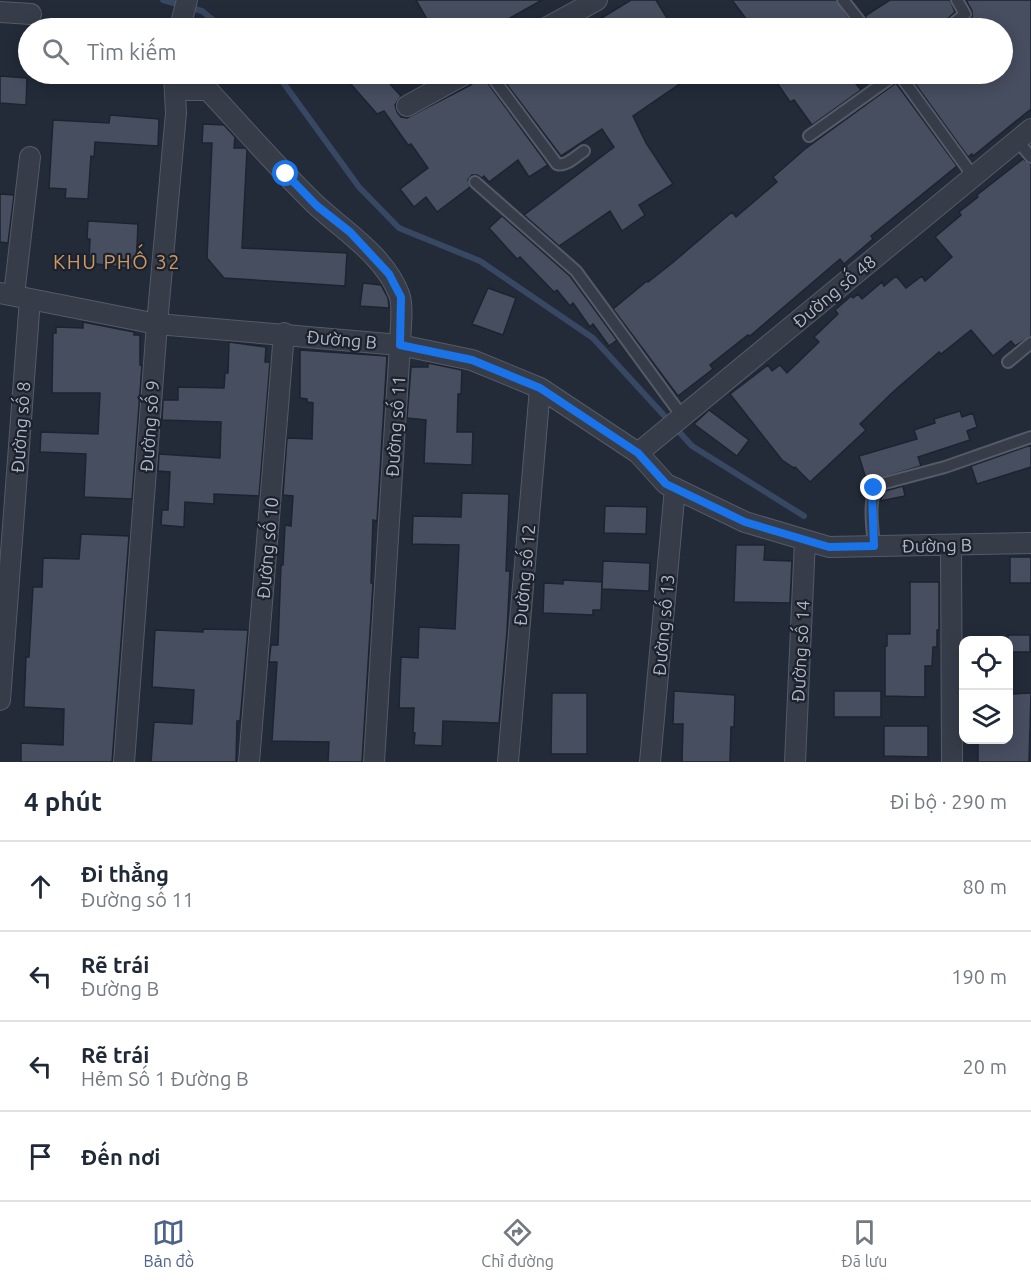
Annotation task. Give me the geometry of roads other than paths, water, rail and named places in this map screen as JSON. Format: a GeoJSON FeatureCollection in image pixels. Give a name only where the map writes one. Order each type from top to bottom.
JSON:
{"type":"FeatureCollection","features":[{"type":"Feature","properties":{"kind":"street"},"geometry":{"type":"LineString","coordinates":[[182,18],[187,0]]}},
{"type":"Feature","properties":{"kind":"street"},"geometry":{"type":"LineString","coordinates":[[564,18],[596,0]]}},
{"type":"Feature","properties":{"kind":"street"},"geometry":{"type":"LineString","coordinates":[[0,12],[31,14]]}},
{"type":"Feature","properties":{"kind":"street","name":"Đường số 9"},"geometry":{"type":"LineString","coordinates":[[124,762],[156,324],[176,113],[175,84]]}},
{"type":"Feature","properties":{"kind":"street","name":"Đường số 11"},"geometry":{"type":"LineString","coordinates":[[183,84],[208,90],[317,206],[350,232],[389,274],[401,297],[374,762]]}},
{"type":"Feature","properties":{"kind":"street"},"geometry":{"type":"LineString","coordinates":[[407,106],[447,84]]}},
{"type":"Feature","properties":{"kind":"street","name":"Đường số 48"},"geometry":{"type":"LineString","coordinates":[[638,453],[1024,134]]}},
{"type":"Feature","properties":{"kind":"street","name":"Đường số 8"},"geometry":{"type":"LineString","coordinates":[[0,700],[14,296],[30,157]]}},
{"type":"Feature","properties":{"kind":"street","name":"Đường B"},"geometry":{"type":"LineString","coordinates":[[14,296],[156,324],[284,333],[400,345],[472,360],[540,388],[638,453],[666,484],[745,522],[829,547],[1031,543]]}},
{"type":"Feature","properties":{"kind":"street","name":"Đường số 10"},"geometry":{"type":"LineString","coordinates":[[249,762],[284,333]]}},
{"type":"Feature","properties":{"kind":"street","name":"Đường số 12"},"geometry":{"type":"LineString","coordinates":[[508,762],[540,388]]}},
{"type":"Feature","properties":{"kind":"street","name":"Đường số 13"},"geometry":{"type":"LineString","coordinates":[[651,762],[675,488]]}},
{"type":"Feature","properties":{"kind":"street","name":"Đường số 14"},"geometry":{"type":"LineString","coordinates":[[795,762],[805,540]]}},
{"type":"Feature","properties":{"kind":"street"},"geometry":{"type":"LineString","coordinates":[[951,544],[952,762]]}},
{"type":"Feature","properties":{"kind":"lane"},"geometry":{"type":"LineString","coordinates":[[843,0],[857,18]]}},
{"type":"Feature","properties":{"kind":"lane"},"geometry":{"type":"LineString","coordinates":[[957,0],[965,14],[960,18]]}},
{"type":"Feature","properties":{"kind":"lane"},"geometry":{"type":"LineString","coordinates":[[497,84],[556,164],[566,163],[584,151]]}},
{"type":"Feature","properties":{"kind":"lane"},"geometry":{"type":"LineString","coordinates":[[809,136],[883,84]]}},
{"type":"Feature","properties":{"kind":"lane"},"geometry":{"type":"LineString","coordinates":[[904,84],[973,176]]}},
{"type":"Feature","properties":{"kind":"lane"},"geometry":{"type":"LineString","coordinates":[[1024,134],[1031,157]]}},
{"type":"Feature","properties":{"kind":"lane"},"geometry":{"type":"LineString","coordinates":[[475,182],[576,271],[680,418]]}},
{"type":"Feature","properties":{"kind":"lane"},"geometry":{"type":"LineString","coordinates":[[1008,362],[1031,343]]}},
{"type":"Feature","properties":{"kind":"lane"},"geometry":{"type":"LineString","coordinates":[[874,546],[872,496],[874,488],[881,484],[945,467],[1031,437]]}},
{"type":"Feature","properties":{"kind":"waterway"},"geometry":{"type":"LineString","coordinates":[[163,0],[202,11],[211,18]]}},
{"type":"Feature","properties":{"kind":"waterway"},"geometry":{"type":"LineString","coordinates":[[284,84],[359,187],[399,228],[480,261],[593,338],[692,446],[804,516]]}},
{"type":"Feature","properties":{"kind":"district","name":"KHU PHỐ 32"},"geometry":{"type":"Point","coordinates":[117,261]}}]}
